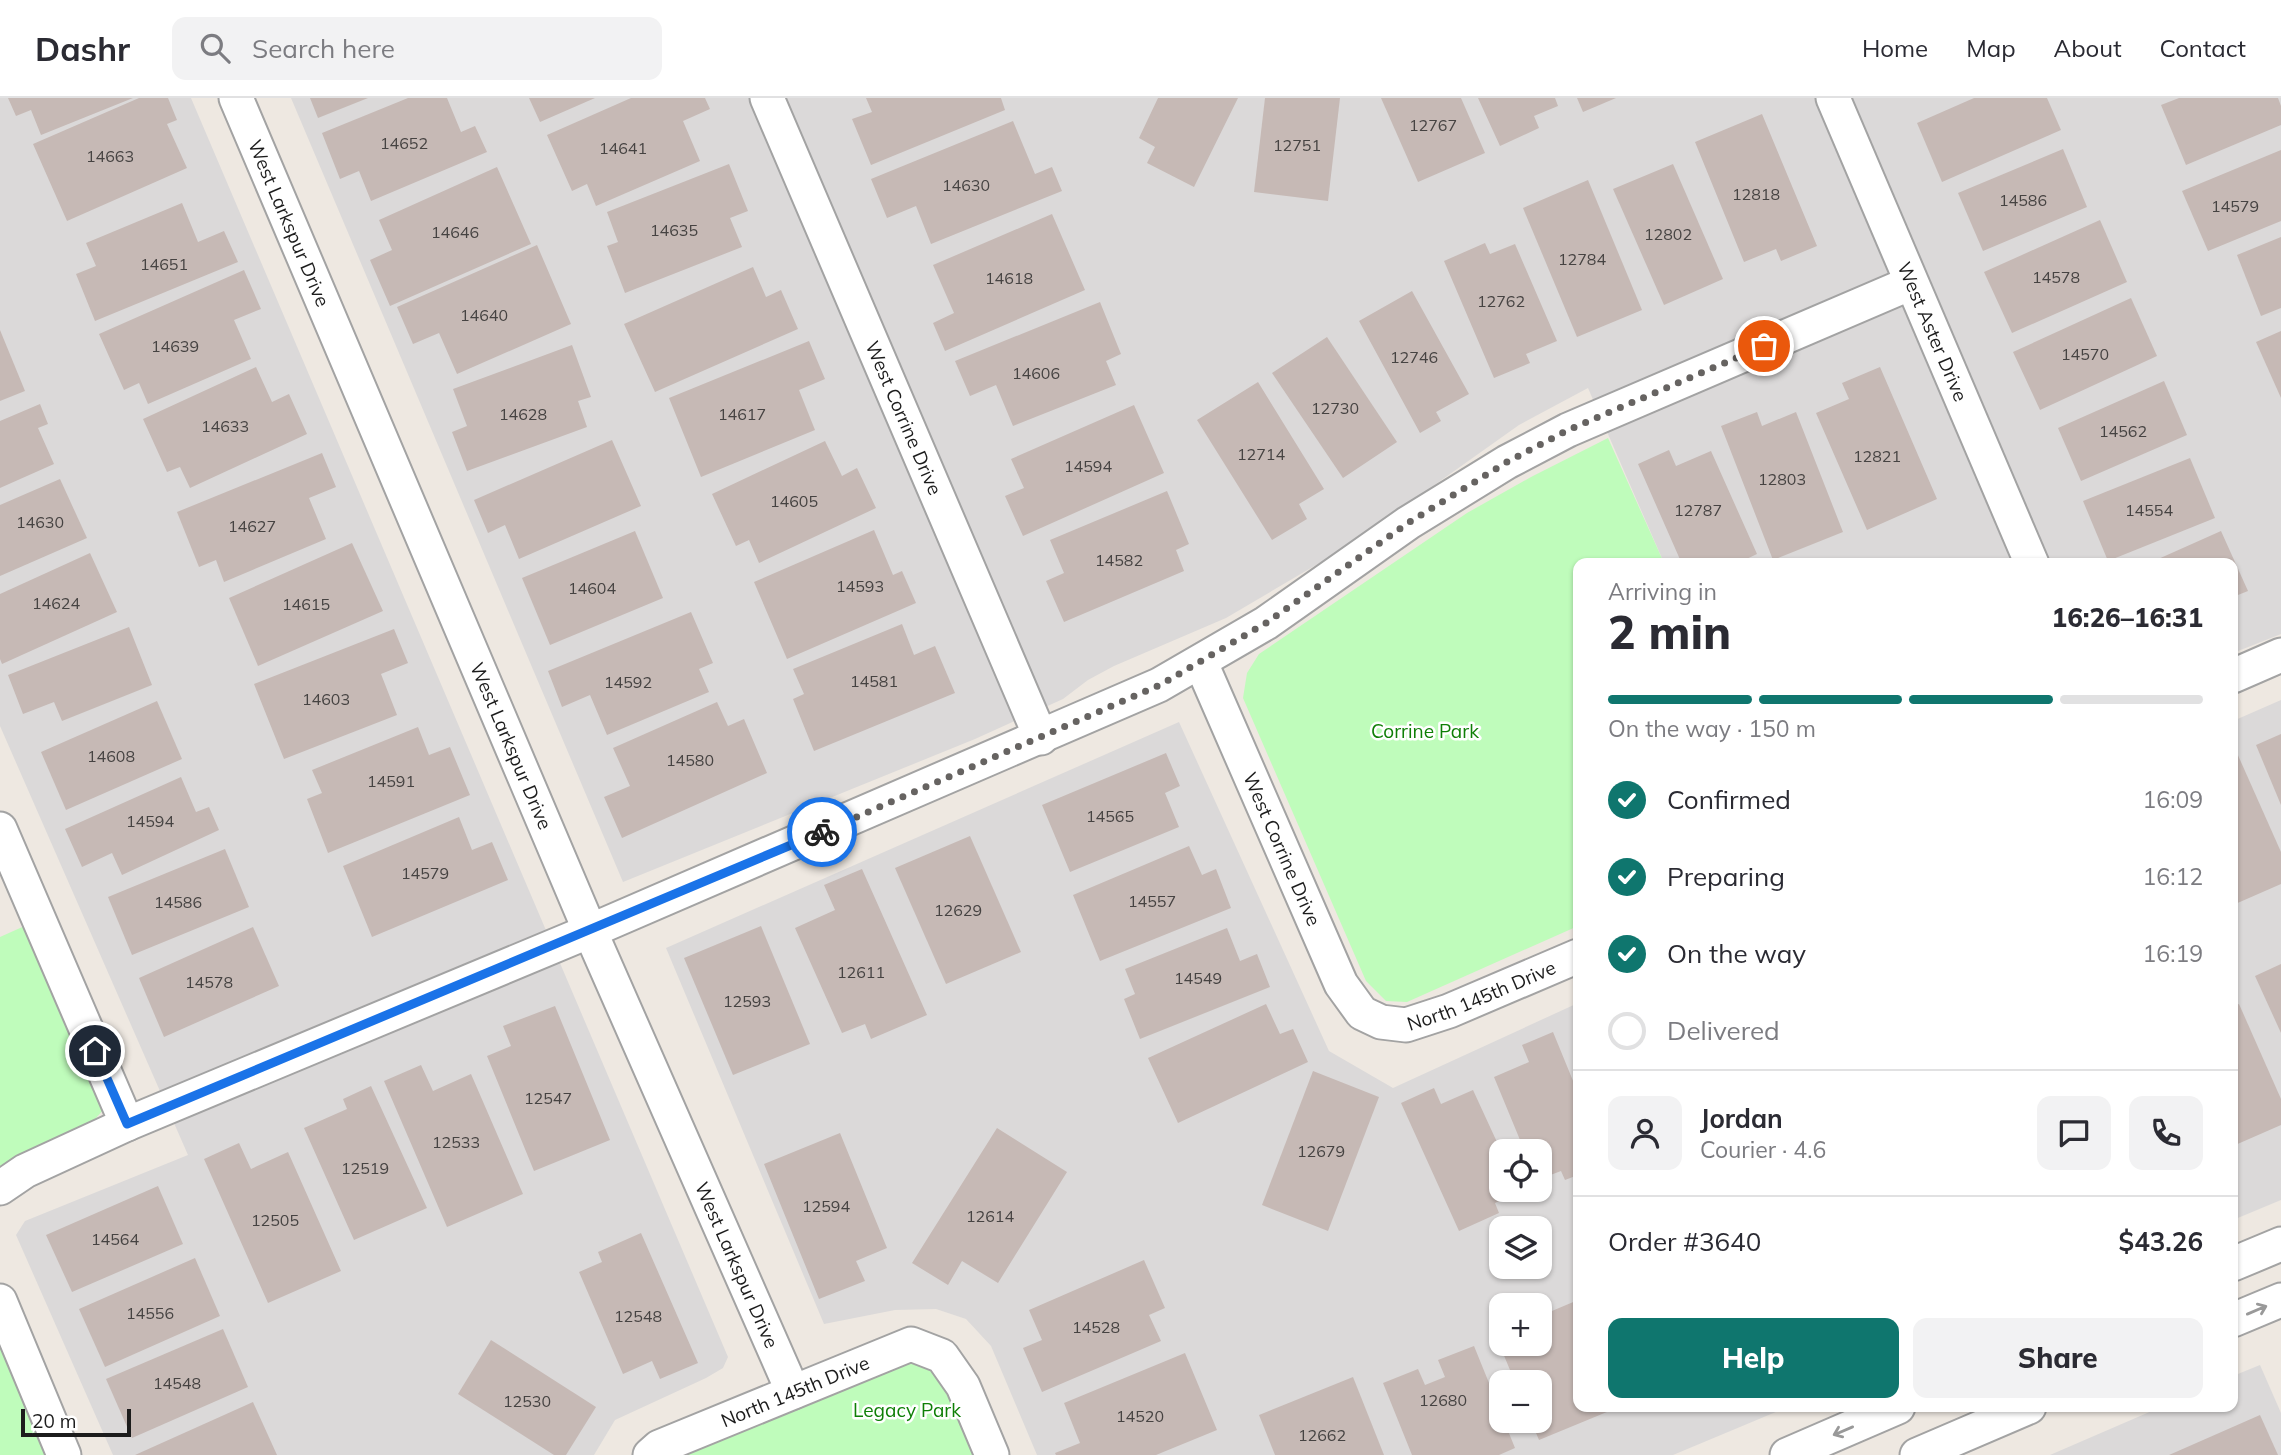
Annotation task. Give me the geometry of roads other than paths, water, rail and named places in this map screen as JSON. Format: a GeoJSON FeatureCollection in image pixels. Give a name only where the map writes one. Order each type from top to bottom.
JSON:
{"type":"FeatureCollection","features":[{"type":"Feature","properties":{"kind":"street","name":"West Larkspur Drive"},"geometry":{"type":"LineString","coordinates":[[236,98],[590,931],[793,1392]]}},
{"type":"Feature","properties":{"kind":"street","name":"West Corrine Drive"},"geometry":{"type":"LineString","coordinates":[[767,98],[1041,738]]}},
{"type":"Feature","properties":{"kind":"street","name":"West Aster Drive"},"geometry":{"type":"LineString","coordinates":[[1833,98],[2029,558]]}},
{"type":"Feature","properties":{"kind":"street"},"geometry":{"type":"LineString","coordinates":[[0,1188],[25,1171],[127,1124],[590,931],[1160,685],[1266,623],[1408,523],[1507,462],[1568,430],[1911,283]]}},
{"type":"Feature","properties":{"kind":"street"},"geometry":{"type":"LineString","coordinates":[[2238,674],[2281,655]]}},
{"type":"Feature","properties":{"kind":"street","name":"West Corrine Drive"},"geometry":{"type":"LineString","coordinates":[[1201,663],[1341,985],[1362,1013],[1381,1022]]}},
{"type":"Feature","properties":{"kind":"street"},"geometry":{"type":"LineString","coordinates":[[0,829],[127,1124]]}},
{"type":"Feature","properties":{"kind":"street","name":"North 145th Drive"},"geometry":{"type":"LineString","coordinates":[[1381,1022],[1406,1025],[1417,1022],[1573,958]]}},
{"type":"Feature","properties":{"kind":"street"},"geometry":{"type":"LineString","coordinates":[[2238,1262],[2274,1247],[2281,1281]]}},
{"type":"Feature","properties":{"kind":"street"},"geometry":{"type":"LineString","coordinates":[[2238,1318],[2281,1300]]}},
{"type":"Feature","properties":{"kind":"street"},"geometry":{"type":"LineString","coordinates":[[0,1301],[64,1455]]}},
{"type":"Feature","properties":{"kind":"street","name":"North 145th Drive"},"geometry":{"type":"LineString","coordinates":[[650,1455],[659,1447],[911,1343],[943,1356],[963,1386],[992,1455]]}},
{"type":"Feature","properties":{"kind":"street"},"geometry":{"type":"LineString","coordinates":[[1787,1455],[1886,1412]]}},
{"type":"Feature","properties":{"kind":"street"},"geometry":{"type":"LineString","coordinates":[[1917,1455],[1987,1415]]}},
{"type":"Feature","properties":{"kind":"park label","name":"Corrine Park"},"geometry":{"type":"Point","coordinates":[1425,731]}},
{"type":"Feature","properties":{"kind":"park label","name":"Legacy Park"},"geometry":{"type":"Point","coordinates":[907,1410]}}]}
